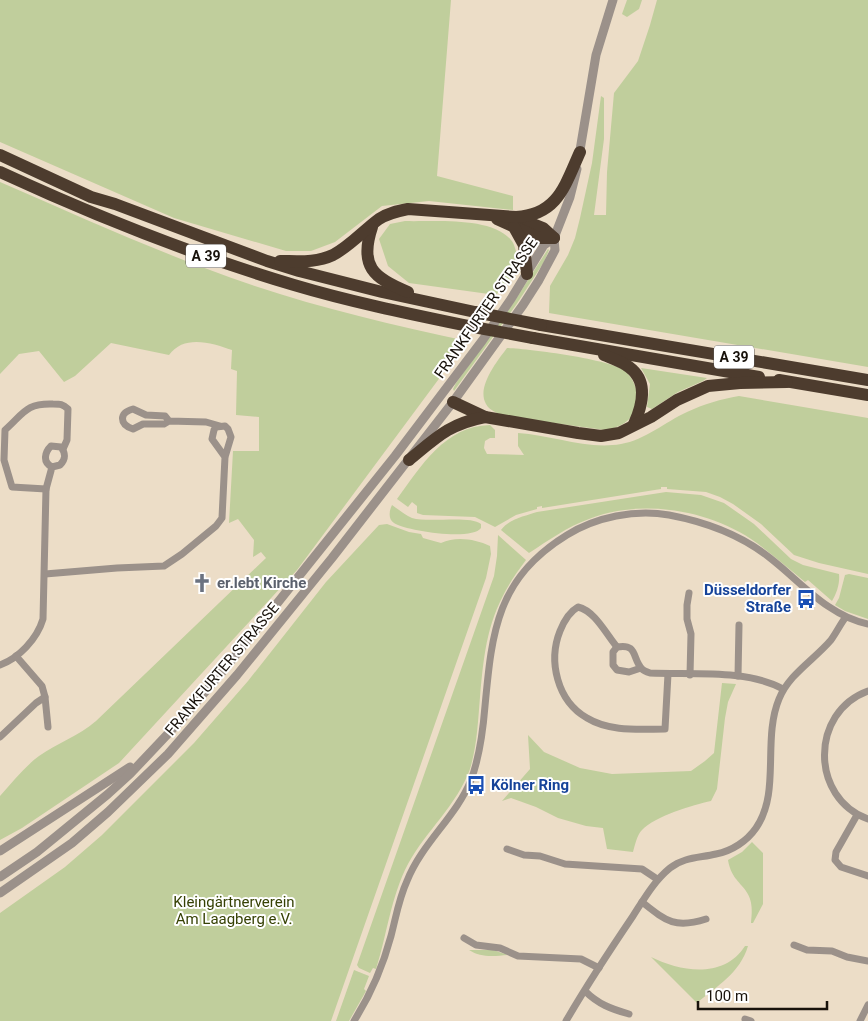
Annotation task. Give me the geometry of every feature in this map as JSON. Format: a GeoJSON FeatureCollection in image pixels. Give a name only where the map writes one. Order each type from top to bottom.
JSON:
{"type":"FeatureCollection","features":[{"type":"Feature","properties":{"kind":"highway"},"geometry":{"type":"LineString","coordinates":[[515,222],[542,211],[552,203],[565,186],[580,152]]}},
{"type":"Feature","properties":{"kind":"highway","name":"A 39"},"geometry":{"type":"LineString","coordinates":[[0,155],[91,197],[115,204],[267,261],[382,292],[442,306],[542,325],[868,380]]}},
{"type":"Feature","properties":{"kind":"highway","name":"A 39"},"geometry":{"type":"LineString","coordinates":[[0,172],[175,246],[295,286],[379,307],[468,326],[586,348],[868,395]]}},
{"type":"Feature","properties":{"kind":"highway"},"geometry":{"type":"LineString","coordinates":[[267,261],[320,260],[334,255],[372,227],[378,220],[391,212],[408,209],[490,215],[515,222],[539,238],[554,238]]}},
{"type":"Feature","properties":{"kind":"highway"},"geometry":{"type":"LineString","coordinates":[[515,222],[524,245],[527,258],[527,274]]}},
{"type":"Feature","properties":{"kind":"highway"},"geometry":{"type":"LineString","coordinates":[[372,227],[367,249],[368,259],[372,270],[379,278],[388,284],[442,306]]}},
{"type":"Feature","properties":{"kind":"highway"},"geometry":{"type":"LineString","coordinates":[[586,348],[626,365],[637,376],[643,390],[641,409],[634,424]]}},
{"type":"Feature","properties":{"kind":"highway"},"geometry":{"type":"LineString","coordinates":[[453,402],[485,417],[578,434],[601,436],[619,433],[634,424],[652,417],[677,400],[708,386],[787,382]]}},
{"type":"Feature","properties":{"kind":"highway"},"geometry":{"type":"LineString","coordinates":[[409,460],[456,424],[485,417]]}},
{"type":"Feature","properties":{"kind":"street"},"geometry":{"type":"LineString","coordinates":[[554,238],[570,197],[580,152],[596,55],[613,0]]}},
{"type":"Feature","properties":{"kind":"street","name":"FRANKFURTER STRASSE"},"geometry":{"type":"LineString","coordinates":[[0,877],[64,831],[108,794],[150,752],[228,666],[442,394],[486,334],[544,246],[554,238]]}},
{"type":"Feature","properties":{"kind":"street","name":"FRANKFURTER STRASSE"},"geometry":{"type":"LineString","coordinates":[[0,893],[72,843],[108,812],[168,754],[237,675],[453,402],[539,280],[555,250],[554,238]]}},
{"type":"Feature","properties":{"kind":"street"},"geometry":{"type":"LineString","coordinates":[[442,394],[453,402]]}},
{"type":"Feature","properties":{"kind":"street"},"geometry":{"type":"LineString","coordinates":[[46,488],[12,487],[4,460],[5,430],[31,406],[39,403],[63,404],[68,409],[67,440],[63,449]]}},
{"type":"Feature","properties":{"kind":"street"},"geometry":{"type":"LineString","coordinates":[[45,574],[164,566],[216,526],[222,518],[225,457],[231,437],[228,429],[206,422],[169,421],[164,424],[143,424],[133,429],[127,427],[123,417],[127,411],[133,408],[146,414],[165,416],[169,421]]}},
{"type":"Feature","properties":{"kind":"street"},"geometry":{"type":"LineString","coordinates":[[221,426],[214,430],[212,439],[225,457]]}},
{"type":"Feature","properties":{"kind":"street"},"geometry":{"type":"LineString","coordinates":[[52,446],[61,446],[65,452],[65,458],[56,467],[52,467],[46,461],[45,455],[47,450],[52,446]]}},
{"type":"Feature","properties":{"kind":"street"},"geometry":{"type":"LineString","coordinates":[[0,665],[10,661],[27,646],[40,628],[43,619],[46,488],[52,467]]}},
{"type":"Feature","properties":{"kind":"street"},"geometry":{"type":"LineString","coordinates":[[354,1021],[367,999],[383,964],[406,881],[418,858],[459,802],[470,782],[480,750],[490,656],[495,629],[504,602],[522,573],[552,544],[579,528],[605,518],[632,514],[666,514],[697,521],[724,530],[748,543],[769,557],[830,608],[845,618],[868,624]]}},
{"type":"Feature","properties":{"kind":"street"},"geometry":{"type":"LineString","coordinates":[[689,593],[687,619],[691,634],[690,675]]}},
{"type":"Feature","properties":{"kind":"street"},"geometry":{"type":"LineString","coordinates":[[617,647],[584,608],[578,607],[571,611],[562,625],[555,655],[556,671],[564,696],[571,705],[587,718],[612,727],[666,729],[668,674]]}},
{"type":"Feature","properties":{"kind":"street"},"geometry":{"type":"LineString","coordinates":[[566,1021],[657,880],[670,867],[682,860],[717,854],[733,848],[746,839],[755,829],[763,816],[768,797],[771,728],[778,700],[783,689],[830,641],[845,618]]}},
{"type":"Feature","properties":{"kind":"street"},"geometry":{"type":"LineString","coordinates":[[738,676],[739,625]]}},
{"type":"Feature","properties":{"kind":"street"},"geometry":{"type":"LineString","coordinates":[[617,647],[629,647],[634,652],[642,668],[650,673],[738,676],[768,681],[783,689]]}},
{"type":"Feature","properties":{"kind":"street"},"geometry":{"type":"LineString","coordinates":[[617,647],[613,652],[612,658],[613,665],[617,670],[629,672],[642,668]]}},
{"type":"Feature","properties":{"kind":"street"},"geometry":{"type":"LineString","coordinates":[[16,656],[42,686],[46,697],[48,727]]}},
{"type":"Feature","properties":{"kind":"street"},"geometry":{"type":"LineString","coordinates":[[868,691],[846,704],[840,711],[830,727],[824,752],[826,776],[836,796],[857,815],[868,819]]}},
{"type":"Feature","properties":{"kind":"street"},"geometry":{"type":"LineString","coordinates":[[0,736],[36,703],[46,697]]}},
{"type":"Feature","properties":{"kind":"street"},"geometry":{"type":"LineString","coordinates":[[0,851],[123,773],[150,752]]}},
{"type":"Feature","properties":{"kind":"street"},"geometry":{"type":"LineString","coordinates":[[857,815],[836,852],[835,860],[842,867],[868,876]]}},
{"type":"Feature","properties":{"kind":"street"},"geometry":{"type":"LineString","coordinates":[[507,849],[524,855],[540,856],[565,864],[642,869],[657,880]]}},
{"type":"Feature","properties":{"kind":"street"},"geometry":{"type":"LineString","coordinates":[[642,902],[665,919],[678,924],[690,924],[706,919]]}},
{"type":"Feature","properties":{"kind":"street"},"geometry":{"type":"LineString","coordinates":[[464,938],[476,945],[500,948],[518,956],[581,960],[599,968]]}},
{"type":"Feature","properties":{"kind":"street"},"geometry":{"type":"LineString","coordinates":[[794,945],[807,950],[832,951],[868,961]]}},
{"type":"Feature","properties":{"kind":"street"},"geometry":{"type":"LineString","coordinates":[[585,991],[603,1005],[629,1014]]}},
{"type":"Feature","properties":{"kind":"street"},"geometry":{"type":"LineString","coordinates":[[860,1021],[868,1005]]}},
{"type":"Feature","properties":{"kind":"green space"},"geometry":{"type":"Polygon","coordinates":[[[0,0],[451,0],[437,176],[513,196],[513,210],[429,201],[382,206],[335,242],[311,251],[286,251],[174,218],[0,142],[0,0]]]}},
{"type":"Feature","properties":{"kind":"green space"},"geometry":{"type":"Polygon","coordinates":[[[627,0],[642,0],[639,9],[627,17],[622,14],[627,0]]]}},
{"type":"Feature","properties":{"kind":"green space"},"geometry":{"type":"Polygon","coordinates":[[[657,0],[868,0],[868,367],[549,313],[550,286],[568,255],[580,218],[592,163],[601,96],[604,98],[604,139],[594,215],[606,215],[607,172],[614,93],[638,61],[657,0]]]}},
{"type":"Feature","properties":{"kind":"green space"},"geometry":{"type":"Polygon","coordinates":[[[0,182],[156,249],[252,285],[359,316],[467,341],[297,570],[119,763],[22,828],[0,840],[0,796],[23,770],[39,756],[96,721],[266,558],[261,552],[253,557],[254,540],[238,519],[229,523],[233,451],[259,451],[259,417],[236,415],[237,371],[231,369],[232,350],[207,343],[190,342],[175,348],[169,355],[111,343],[75,376],[64,382],[39,351],[19,354],[0,374],[0,182]]]}},
{"type":"Feature","properties":{"kind":"green space"},"geometry":{"type":"Polygon","coordinates":[[[405,221],[461,222],[490,227],[502,232],[512,242],[518,258],[509,280],[496,295],[409,283],[388,266],[379,239],[390,224],[405,221]]]}},
{"type":"Feature","properties":{"kind":"green space"},"geometry":{"type":"Polygon","coordinates":[[[548,249],[544,262],[516,305],[454,391],[456,383],[512,305],[548,249]]]}},
{"type":"Feature","properties":{"kind":"green space"},"geometry":{"type":"Polygon","coordinates":[[[507,348],[569,355],[603,362],[625,371],[634,383],[637,396],[632,416],[625,423],[605,430],[509,417],[490,409],[484,397],[486,382],[489,374],[507,348]]]}},
{"type":"Feature","properties":{"kind":"green space"},"geometry":{"type":"Polygon","coordinates":[[[641,368],[707,378],[678,392],[652,409],[647,407],[650,384],[641,368]]]}},
{"type":"Feature","properties":{"kind":"green space"},"geometry":{"type":"Polygon","coordinates":[[[739,396],[868,418],[868,574],[819,563],[794,555],[761,524],[733,504],[706,492],[661,487],[661,489],[542,508],[542,506],[516,515],[495,527],[475,517],[423,515],[417,513],[417,506],[412,502],[408,507],[397,499],[425,461],[436,450],[460,432],[474,427],[490,425],[495,430],[495,438],[485,441],[484,448],[487,454],[524,455],[518,446],[518,433],[582,444],[621,444],[647,435],[693,409],[739,396]]]}},
{"type":"Feature","properties":{"kind":"green space"},"geometry":{"type":"Polygon","coordinates":[[[666,492],[701,495],[724,503],[754,524],[791,559],[803,565],[839,574],[838,588],[832,601],[808,580],[805,582],[751,539],[713,520],[693,514],[651,509],[629,509],[609,513],[573,526],[529,553],[501,530],[513,521],[537,512],[666,492]]]}},
{"type":"Feature","properties":{"kind":"green space"},"geometry":{"type":"Polygon","coordinates":[[[392,505],[412,518],[476,521],[481,524],[481,528],[475,532],[465,534],[424,532],[411,529],[392,521],[390,510],[392,505]]]}},
{"type":"Feature","properties":{"kind":"green space","name":"Kleingärtnerverein Am Laagberg e.V."},"geometry":{"type":"Polygon","coordinates":[[[387,524],[421,534],[423,538],[441,543],[459,539],[478,542],[490,546],[491,554],[486,578],[331,1021],[0,1021],[0,913],[65,867],[102,835],[194,743],[248,681],[326,582],[379,525],[387,524]]]}},
{"type":"Feature","properties":{"kind":"green space"},"geometry":{"type":"Polygon","coordinates":[[[498,535],[526,560],[504,593],[491,624],[484,658],[477,733],[470,769],[457,794],[423,840],[402,876],[393,902],[376,969],[373,968],[370,973],[359,968],[357,965],[494,576],[498,535]]]}},
{"type":"Feature","properties":{"kind":"green space"},"geometry":{"type":"Polygon","coordinates":[[[849,574],[868,578],[868,619],[845,611],[835,605],[839,598],[845,575],[849,574]]]}},
{"type":"Feature","properties":{"kind":"green space"},"geometry":{"type":"Polygon","coordinates":[[[722,683],[736,684],[728,702],[717,789],[711,801],[675,812],[648,825],[642,830],[636,840],[633,852],[607,849],[603,828],[586,826],[558,818],[536,807],[511,798],[502,801],[530,769],[528,735],[544,752],[580,768],[612,774],[691,771],[714,753],[722,683]]]}},
{"type":"Feature","properties":{"kind":"green space"},"geometry":{"type":"Polygon","coordinates":[[[752,842],[763,853],[763,904],[753,923],[751,923],[751,900],[748,893],[735,877],[728,860],[742,852],[752,842]]]}},
{"type":"Feature","properties":{"kind":"green space"},"geometry":{"type":"Polygon","coordinates":[[[745,946],[748,946],[744,956],[734,971],[697,1003],[651,957],[675,966],[701,970],[726,964],[736,957],[745,946]]]}},
{"type":"Feature","properties":{"kind":"green space"},"geometry":{"type":"Polygon","coordinates":[[[469,950],[493,950],[508,955],[483,955],[469,950]]]}},
{"type":"Feature","properties":{"kind":"green space"},"geometry":{"type":"Polygon","coordinates":[[[354,970],[369,976],[364,989],[366,991],[349,1021],[336,1021],[354,970]]]}},
{"type":"Feature","properties":{"kind":"place","name":"er.lebt Kirche"},"geometry":{"type":"Point","coordinates":[202,583]}},
{"type":"Feature","properties":{"kind":"place","name":"Düsseldorfer Straße"},"geometry":{"type":"Point","coordinates":[806,599]}},
{"type":"Feature","properties":{"kind":"place","name":"Kölner Ring"},"geometry":{"type":"Point","coordinates":[476,785]}}]}
